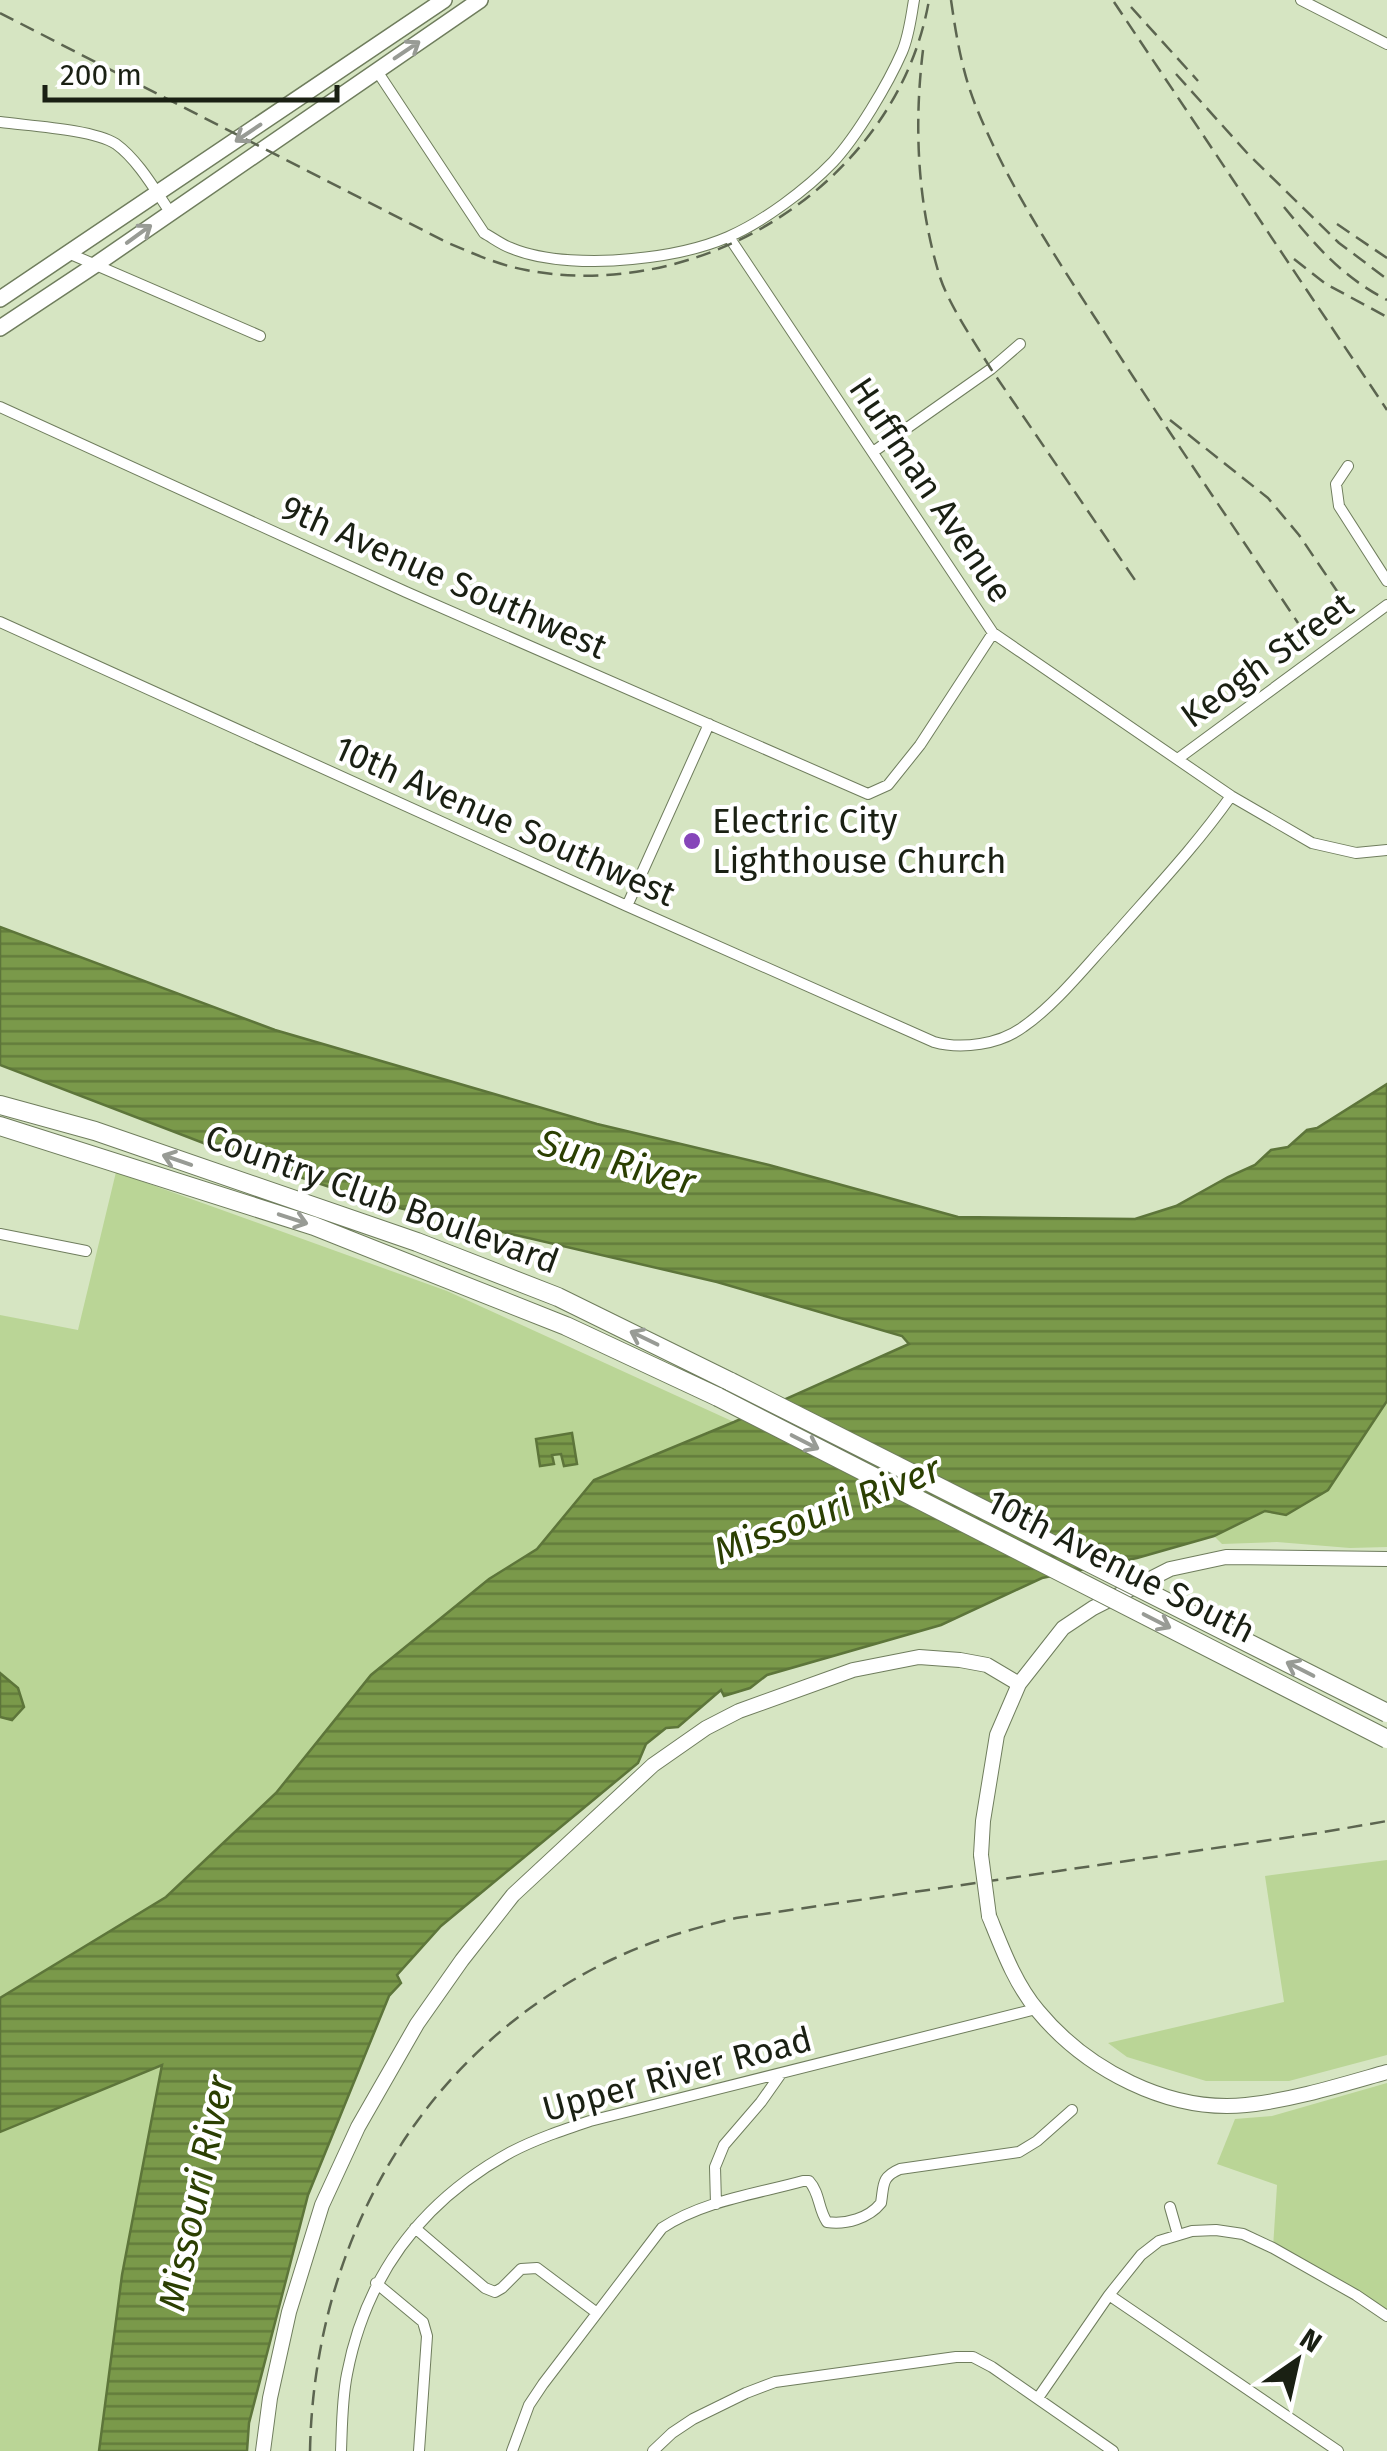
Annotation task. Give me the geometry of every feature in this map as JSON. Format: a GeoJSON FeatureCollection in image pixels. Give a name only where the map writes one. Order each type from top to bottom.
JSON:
{"type":"FeatureCollection","features":[{"type":"Feature","properties":{"kind":"highway","name":"Country Club Boulevard"},"geometry":{"type":"LineString","coordinates":[[0,1105],[95,1131],[417,1242],[558,1297],[731,1382]]}},
{"type":"Feature","properties":{"kind":"highway","name":"Country Club Boulevard"},"geometry":{"type":"LineString","coordinates":[[0,1126],[314,1226],[566,1326],[718,1398]]}},
{"type":"Feature","properties":{"kind":"highway","name":"10th Avenue South"},"geometry":{"type":"LineString","coordinates":[[731,1382],[1387,1713]]}},
{"type":"Feature","properties":{"kind":"highway","name":"10th Avenue South"},"geometry":{"type":"LineString","coordinates":[[718,1398],[1387,1739]]}},
{"type":"Feature","properties":{"kind":"main road"},"geometry":{"type":"LineString","coordinates":[[0,299],[444,0]]}},
{"type":"Feature","properties":{"kind":"main road"},"geometry":{"type":"LineString","coordinates":[[0,328],[480,0]]}},
{"type":"Feature","properties":{"kind":"street"},"geometry":{"type":"LineString","coordinates":[[377,71],[484,233],[512,249],[573,261],[606,262],[671,254],[729,237],[762,218],[834,160],[903,50],[914,0]]}},
{"type":"Feature","properties":{"kind":"street"},"geometry":{"type":"LineString","coordinates":[[1302,0],[1387,44]]}},
{"type":"Feature","properties":{"kind":"street"},"geometry":{"type":"LineString","coordinates":[[0,122],[105,139],[132,160],[170,212]]}},
{"type":"Feature","properties":{"kind":"street","name":"Huffman Avenue"},"geometry":{"type":"LineString","coordinates":[[729,237],[993,633],[1231,796],[1312,843],[1356,853],[1387,850]]}},
{"type":"Feature","properties":{"kind":"street"},"geometry":{"type":"LineString","coordinates":[[68,253],[260,336]]}},
{"type":"Feature","properties":{"kind":"street"},"geometry":{"type":"LineString","coordinates":[[873,452],[1020,344]]}},
{"type":"Feature","properties":{"kind":"street","name":"9th Avenue Southwest"},"geometry":{"type":"LineString","coordinates":[[0,407],[406,592],[868,794],[888,785],[920,746],[993,633]]}},
{"type":"Feature","properties":{"kind":"street"},"geometry":{"type":"LineString","coordinates":[[1348,466],[1336,484],[1339,506],[1387,581]]}},
{"type":"Feature","properties":{"kind":"street","name":"Keogh Street"},"geometry":{"type":"LineString","coordinates":[[1179,758],[1387,605]]}},
{"type":"Feature","properties":{"kind":"street","name":"10th Avenue Southwest"},"geometry":{"type":"LineString","coordinates":[[0,622],[627,906],[934,1042],[954,1046],[993,1041],[1024,1027],[1058,995],[1202,836],[1231,796]]}},
{"type":"Feature","properties":{"kind":"street"},"geometry":{"type":"LineString","coordinates":[[627,906],[709,724]]}},
{"type":"Feature","properties":{"kind":"street"},"geometry":{"type":"LineString","coordinates":[[0,1234],[86,1251]]}},
{"type":"Feature","properties":{"kind":"street"},"geometry":{"type":"LineString","coordinates":[[1387,1559],[1226,1557],[1170,1569],[1093,1608],[1063,1628],[1019,1684],[997,1735],[980,1854],[989,1916],[1036,2009],[1090,2059],[1124,2081],[1186,2101],[1244,2106],[1387,2072]]}},
{"type":"Feature","properties":{"kind":"street"},"geometry":{"type":"LineString","coordinates":[[262,2451],[289,2312],[322,2205],[358,2127],[416,2024],[513,1896],[653,1765],[706,1728],[739,1711],[853,1670],[919,1658],[987,1665],[1019,1684]]}},
{"type":"Feature","properties":{"kind":"street","name":"Upper River Road"},"geometry":{"type":"LineString","coordinates":[[341,2451],[346,2376],[376,2282],[416,2228],[479,2171],[543,2137],[590,2121],[1036,2009]]}},
{"type":"Feature","properties":{"kind":"street"},"geometry":{"type":"LineString","coordinates":[[716,2204],[715,2167],[724,2145],[781,2074]]}},
{"type":"Feature","properties":{"kind":"street"},"geometry":{"type":"LineString","coordinates":[[512,2451],[529,2405],[542,2384],[662,2228],[681,2216],[809,2182],[815,2188],[827,2222],[866,2216],[881,2203],[884,2180],[889,2174],[900,2169],[1019,2152],[1072,2110]]}},
{"type":"Feature","properties":{"kind":"street"},"geometry":{"type":"LineString","coordinates":[[1170,2207],[1178,2236]]}},
{"type":"Feature","properties":{"kind":"street"},"geometry":{"type":"LineString","coordinates":[[416,2228],[485,2288],[494,2292],[521,2269],[537,2268],[597,2313]]}},
{"type":"Feature","properties":{"kind":"street"},"geometry":{"type":"LineString","coordinates":[[1038,2398],[1141,2255],[1159,2241],[1192,2231],[1243,2234],[1387,2316]]}},
{"type":"Feature","properties":{"kind":"street"},"geometry":{"type":"LineString","coordinates":[[376,2282],[423,2322],[427,2336],[419,2451]]}},
{"type":"Feature","properties":{"kind":"street"},"geometry":{"type":"LineString","coordinates":[[1110,2295],[1338,2451]]}},
{"type":"Feature","properties":{"kind":"street"},"geometry":{"type":"LineString","coordinates":[[653,2451],[694,2419],[775,2382],[956,2357],[973,2357],[992,2366],[1113,2451]]}},
{"type":"Feature","properties":{"kind":"shaded area"},"geometry":{"type":"Polygon","coordinates":[[[116,1172],[447,1291],[734,1422],[594,1480],[537,1549],[489,1579],[371,1675],[276,1793],[166,1897],[0,1998],[0,1315],[78,1330],[116,1172]]]}},
{"type":"Feature","properties":{"kind":"shaded area"},"geometry":{"type":"Polygon","coordinates":[[[1387,1401],[1387,1547],[1222,1544],[1214,1536],[1265,1511],[1286,1515],[1328,1490],[1387,1401]]]}},
{"type":"Feature","properties":{"kind":"shaded area"},"geometry":{"type":"Polygon","coordinates":[[[1387,1860],[1387,2055],[1289,2081],[1206,2081],[1127,2057],[1108,2043],[1284,2002],[1265,1876],[1387,1860]]]}},
{"type":"Feature","properties":{"kind":"shaded area"},"geometry":{"type":"Polygon","coordinates":[[[162,2063],[122,2275],[99,2451],[0,2451],[0,2132],[162,2063]]]}},
{"type":"Feature","properties":{"kind":"shaded area"},"geometry":{"type":"Polygon","coordinates":[[[1387,2083],[1387,2316],[1273,2248],[1277,2185],[1217,2164],[1235,2119],[1272,2116],[1387,2083]]]}},
{"type":"Feature","properties":{"kind":"water"},"geometry":{"type":"Polygon","coordinates":[[[0,927],[275,1030],[597,1124],[769,1165],[958,1217],[1135,1219],[1176,1206],[1255,1165],[1271,1150],[1288,1147],[1307,1130],[1317,1128],[1387,1084],[1387,1401],[1328,1490],[1286,1515],[1265,1511],[1214,1536],[1137,1558],[1042,1578],[941,1625],[767,1675],[750,1688],[724,1696],[721,1690],[678,1727],[666,1728],[646,1744],[638,1763],[441,1926],[397,1975],[401,1983],[389,1996],[308,2195],[249,2423],[247,2451],[99,2451],[122,2275],[162,2065],[0,2132],[0,1998],[166,1897],[276,1793],[371,1675],[489,1579],[537,1549],[594,1480],[909,1344],[902,1336],[717,1282],[378,1203],[245,1159],[0,1065],[0,927]]]}},
{"type":"Feature","properties":{"kind":"water"},"geometry":{"type":"Polygon","coordinates":[[[572,1433],[577,1464],[564,1466],[561,1454],[552,1455],[554,1464],[540,1466],[536,1439],[572,1433]]]}},
{"type":"Feature","properties":{"kind":"water"},"geometry":{"type":"Polygon","coordinates":[[[0,1673],[18,1688],[24,1707],[12,1720],[0,1717],[0,1673]]]}},
{"type":"Feature","properties":{"kind":"railway"},"geometry":{"type":"LineString","coordinates":[[0,13],[446,242],[516,268],[593,276],[659,268],[723,247],[782,216],[835,174],[878,123],[910,65],[929,0]]}},
{"type":"Feature","properties":{"kind":"railway"},"geometry":{"type":"LineString","coordinates":[[951,0],[970,91],[1017,192],[1127,367],[1298,623]]}},
{"type":"Feature","properties":{"kind":"railway"},"geometry":{"type":"LineString","coordinates":[[1114,2],[1387,410]]}},
{"type":"Feature","properties":{"kind":"railway"},"geometry":{"type":"LineString","coordinates":[[1131,7],[1198,81]]}},
{"type":"Feature","properties":{"kind":"railway"},"geometry":{"type":"LineString","coordinates":[[923,50],[919,162],[926,219],[943,285],[991,369],[1137,583]]}},
{"type":"Feature","properties":{"kind":"railway"},"geometry":{"type":"LineString","coordinates":[[1176,74],[1248,154],[1339,243],[1387,279]]}},
{"type":"Feature","properties":{"kind":"railway"},"geometry":{"type":"LineString","coordinates":[[1284,207],[1343,270],[1387,300]]}},
{"type":"Feature","properties":{"kind":"railway"},"geometry":{"type":"LineString","coordinates":[[1337,224],[1387,258]]}},
{"type":"Feature","properties":{"kind":"railway"},"geometry":{"type":"LineString","coordinates":[[1294,259],[1326,284],[1387,317]]}},
{"type":"Feature","properties":{"kind":"railway"},"geometry":{"type":"LineString","coordinates":[[1170,420],[1268,498],[1339,594]]}},
{"type":"Feature","properties":{"kind":"railway"},"geometry":{"type":"LineString","coordinates":[[310,2451],[316,2374],[332,2299],[357,2227],[391,2161],[434,2100],[485,2045],[545,1998],[628,1952],[736,1918],[1387,1821]]}},
{"type":"Feature","properties":{"kind":"place","name":"Electric City Lighthouse Church"},"geometry":{"type":"Point","coordinates":[692,841]}},
{"type":"Feature","properties":{"kind":"water label","name":"Sun River"},"geometry":{"type":"Point","coordinates":[617,1162]}},
{"type":"Feature","properties":{"kind":"water label","name":"Missouri River"},"geometry":{"type":"Point","coordinates":[827,1510]}},
{"type":"Feature","properties":{"kind":"water label","name":"Missouri River"},"geometry":{"type":"Point","coordinates":[196,2193]}}]}
